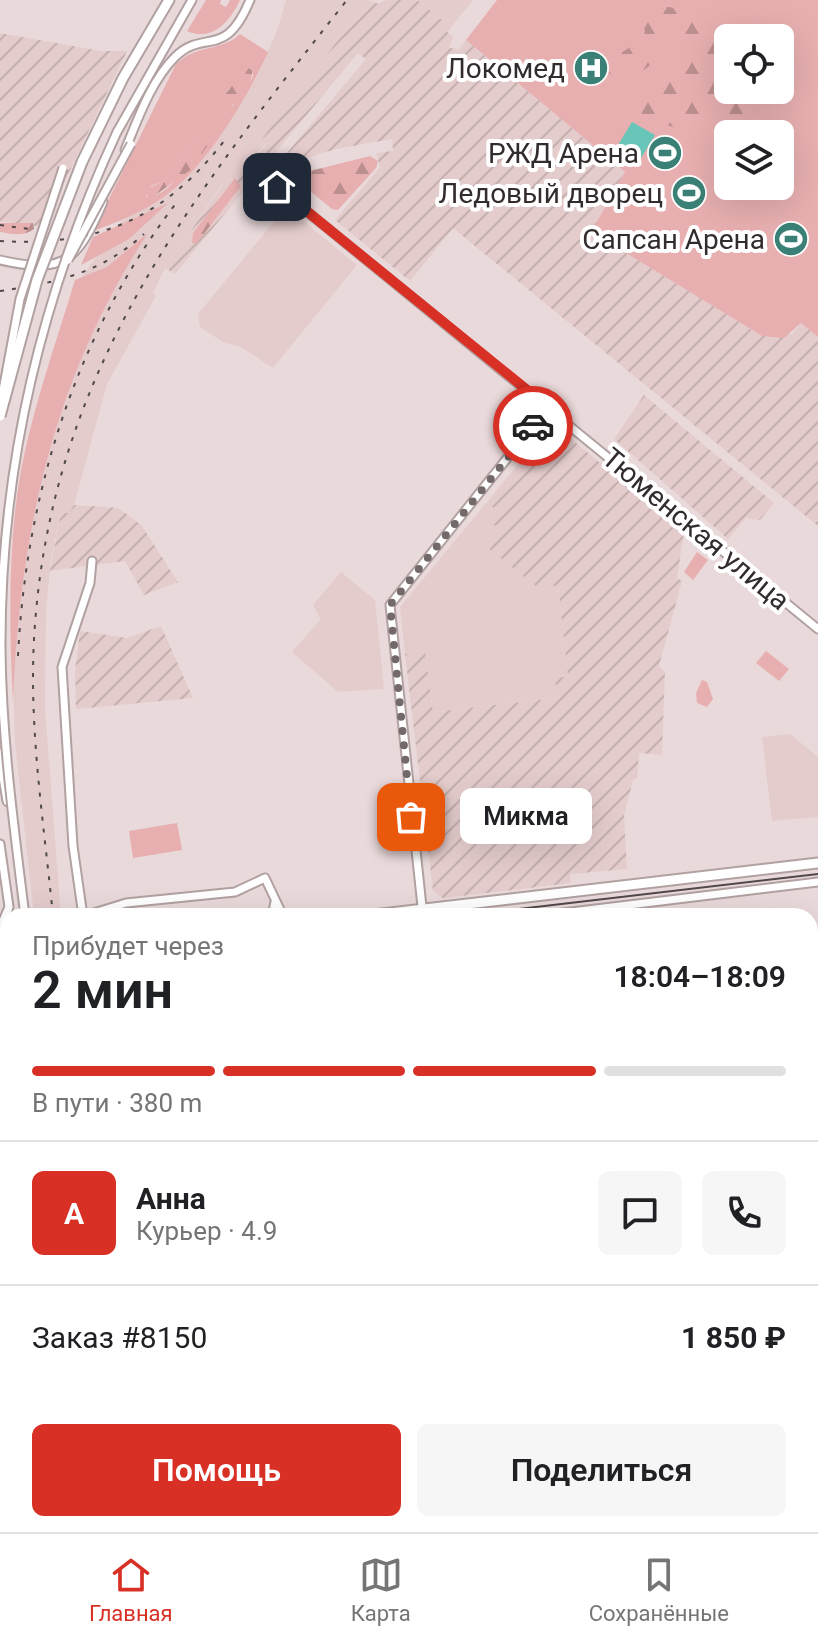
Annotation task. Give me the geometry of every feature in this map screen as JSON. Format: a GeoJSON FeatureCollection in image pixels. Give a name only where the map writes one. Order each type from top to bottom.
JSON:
{"type":"FeatureCollection","features":[{"type":"Feature","properties":{"kind":"main road"},"geometry":{"type":"LineString","coordinates":[[0,415],[32,295],[63,207],[106,111],[169,0]]}},
{"type":"Feature","properties":{"kind":"main road"},"geometry":{"type":"LineString","coordinates":[[0,753],[23,908]]}},
{"type":"Feature","properties":{"kind":"main road"},"geometry":{"type":"LineString","coordinates":[[469,908],[818,863]]}},
{"type":"Feature","properties":{"kind":"street"},"geometry":{"type":"LineString","coordinates":[[23,908],[3,708],[4,557],[20,427],[59,276],[117,132],[192,0]]}},
{"type":"Feature","properties":{"kind":"street"},"geometry":{"type":"LineString","coordinates":[[0,260],[45,268],[73,254],[89,233],[141,112],[169,64],[186,50],[229,35],[242,19],[250,0]]}},
{"type":"Feature","properties":{"kind":"street"},"geometry":{"type":"LineString","coordinates":[[59,276],[131,144]]}},
{"type":"Feature","properties":{"kind":"street"},"geometry":{"type":"LineString","coordinates":[[0,415],[2,383],[14,322],[63,168]]}},
{"type":"Feature","properties":{"kind":"street","name":"Тюменская улица"},"geometry":{"type":"LineString","coordinates":[[277,187],[818,629]]}},
{"type":"Feature","properties":{"kind":"street"},"geometry":{"type":"LineString","coordinates":[[422,908],[390,605],[548,407]]}},
{"type":"Feature","properties":{"kind":"street"},"geometry":{"type":"LineString","coordinates":[[83,908],[73,846],[62,667],[90,583],[92,561]]}},
{"type":"Feature","properties":{"kind":"street"},"geometry":{"type":"LineString","coordinates":[[0,844],[9,908]]}},
{"type":"Feature","properties":{"kind":"street"},"geometry":{"type":"LineString","coordinates":[[110,908],[126,903],[235,892],[265,878],[278,908]]}},
{"type":"Feature","properties":{"kind":"street"},"geometry":{"type":"LineString","coordinates":[[604,908],[818,882]]}},
{"type":"Feature","properties":{"kind":"street"},"geometry":{"type":"LineString","coordinates":[[274,908],[275,902]]}},
{"type":"Feature","properties":{"kind":"shaded area"},"geometry":{"type":"Polygon","coordinates":[[[286,0],[369,0],[263,139],[267,143],[222,184],[165,268],[153,293],[156,296],[107,384],[74,505],[69,513],[61,513],[51,560],[46,609],[45,708],[60,908],[33,908],[15,743],[11,612],[78,282],[122,221],[165,196],[211,146],[256,78],[277,31],[286,0]]]}},
{"type":"Feature","properties":{"kind":"shaded area"},"geometry":{"type":"Polygon","coordinates":[[[369,0],[379,4],[385,0],[417,0],[451,27],[447,32],[453,37],[449,48],[459,49],[466,40],[625,172],[596,225],[600,237],[762,336],[792,334],[801,323],[818,337],[818,526],[453,228],[410,281],[335,220],[380,167],[376,153],[393,151],[392,139],[336,149],[291,163],[266,178],[366,59],[358,53],[175,274],[165,268],[235,167],[253,150],[259,153],[267,144],[262,139],[369,0]]]}},
{"type":"Feature","properties":{"kind":"shaded area"},"geometry":{"type":"Polygon","coordinates":[[[417,0],[473,0],[451,27],[417,0]]]}},
{"type":"Feature","properties":{"kind":"shaded area"},"geometry":{"type":"Polygon","coordinates":[[[0,33],[101,51],[127,51],[43,227],[0,221],[0,33]]]}},
{"type":"Feature","properties":{"kind":"shaded area"},"geometry":{"type":"Polygon","coordinates":[[[632,122],[655,135],[638,163],[615,150],[632,122]]]}},
{"type":"Feature","properties":{"kind":"shaded area"},"geometry":{"type":"Polygon","coordinates":[[[286,207],[357,265],[273,368],[241,347],[223,342],[200,327],[198,314],[286,207]]]}},
{"type":"Feature","properties":{"kind":"shaded area"},"geometry":{"type":"Polygon","coordinates":[[[644,395],[774,503],[760,520],[746,518],[728,539],[614,439],[644,395]]]}},
{"type":"Feature","properties":{"kind":"shaded area"},"geometry":{"type":"Polygon","coordinates":[[[552,423],[684,532],[677,578],[682,581],[659,666],[665,672],[662,755],[639,753],[637,778],[633,780],[624,815],[627,869],[570,874],[571,883],[443,898],[433,891],[405,654],[425,651],[433,712],[557,698],[555,678],[568,677],[558,586],[536,586],[487,547],[500,530],[492,523],[500,513],[487,502],[552,423]]]}},
{"type":"Feature","properties":{"kind":"shaded area"},"geometry":{"type":"Polygon","coordinates":[[[487,502],[501,513],[501,530],[488,547],[558,586],[568,677],[557,698],[433,712],[425,652],[405,654],[400,607],[487,502]]]}},
{"type":"Feature","properties":{"kind":"shaded area"},"geometry":{"type":"Polygon","coordinates":[[[74,505],[118,508],[124,512],[142,526],[178,582],[144,595],[125,561],[50,571],[61,513],[69,513],[74,505]]]}},
{"type":"Feature","properties":{"kind":"shaded area"},"geometry":{"type":"Polygon","coordinates":[[[341,572],[375,600],[384,689],[338,692],[292,652],[321,619],[313,605],[341,572]]]}},
{"type":"Feature","properties":{"kind":"shaded area"},"geometry":{"type":"Polygon","coordinates":[[[161,626],[193,698],[76,709],[75,671],[80,631],[127,638],[161,626]]]}},
{"type":"Feature","properties":{"kind":"shaded area"},"geometry":{"type":"Polygon","coordinates":[[[790,734],[818,757],[818,817],[772,821],[762,737],[790,734]]]}},
{"type":"Feature","properties":{"kind":"green space"},"geometry":{"type":"Polygon","coordinates":[[[206,0],[221,0],[220,4],[226,7],[230,0],[240,0],[219,28],[204,34],[187,31],[206,0]]]}},
{"type":"Feature","properties":{"kind":"green space","name":"РЖД Арена"},"geometry":{"type":"Polygon","coordinates":[[[497,0],[818,0],[818,337],[801,323],[784,338],[762,336],[600,237],[595,225],[625,172],[466,40],[497,0]]]}},
{"type":"Feature","properties":{"kind":"green space"},"geometry":{"type":"Polygon","coordinates":[[[656,7],[670,7],[708,22],[714,33],[714,104],[762,104],[759,120],[730,120],[725,105],[712,108],[693,125],[680,129],[637,112],[634,105],[638,100],[658,99],[660,79],[666,67],[684,48],[681,41],[668,39],[649,66],[629,81],[621,79],[613,84],[609,72],[616,60],[629,48],[641,43],[645,31],[640,18],[643,12],[656,7]]]}},
{"type":"Feature","properties":{"kind":"green space"},"geometry":{"type":"Polygon","coordinates":[[[767,18],[773,21],[772,24],[758,24],[760,19],[767,18]]]}},
{"type":"Feature","properties":{"kind":"green space"},"geometry":{"type":"Polygon","coordinates":[[[240,34],[268,52],[237,110],[210,150],[196,168],[165,196],[130,216],[93,231],[175,66],[190,54],[233,40],[240,34]],[[252,69],[228,90],[232,107],[253,77],[252,69]],[[197,140],[163,181],[151,186],[146,197],[156,195],[172,184],[197,140]]]}},
{"type":"Feature","properties":{"kind":"green space"},"geometry":{"type":"Polygon","coordinates":[[[246,67],[252,70],[252,76],[246,89],[231,107],[220,112],[222,99],[246,67]]]}},
{"type":"Feature","properties":{"kind":"green space"},"geometry":{"type":"Polygon","coordinates":[[[197,140],[203,140],[207,146],[193,168],[153,197],[147,197],[149,188],[163,181],[197,140]]]}},
{"type":"Feature","properties":{"kind":"green space"},"geometry":{"type":"Polygon","coordinates":[[[370,156],[378,161],[376,168],[338,210],[332,209],[298,181],[298,174],[370,156]]]}},
{"type":"Feature","properties":{"kind":"green space"},"geometry":{"type":"Polygon","coordinates":[[[235,178],[241,186],[197,243],[192,243],[193,233],[235,178]]]}},
{"type":"Feature","properties":{"kind":"green space"},"geometry":{"type":"Polygon","coordinates":[[[168,203],[129,239],[81,265],[93,237],[168,203]]]}},
{"type":"Feature","properties":{"kind":"green space"},"geometry":{"type":"Polygon","coordinates":[[[0,223],[33,223],[34,229],[22,234],[0,232],[0,223]]]}},
{"type":"Feature","properties":{"kind":"green space"},"geometry":{"type":"Polygon","coordinates":[[[148,233],[115,287],[88,343],[48,458],[23,578],[13,703],[10,609],[12,545],[19,482],[42,386],[75,280],[107,267],[148,233]]]}},
{"type":"Feature","properties":{"kind":"green space"},"geometry":{"type":"Polygon","coordinates":[[[697,552],[708,560],[693,580],[684,572],[697,552]]]}},
{"type":"Feature","properties":{"kind":"green space"},"geometry":{"type":"Polygon","coordinates":[[[766,651],[789,669],[779,681],[756,663],[766,651]]]}},
{"type":"Feature","properties":{"kind":"green space"},"geometry":{"type":"Polygon","coordinates":[[[702,680],[707,682],[713,699],[707,707],[697,703],[696,693],[702,680]]]}},
{"type":"Feature","properties":{"kind":"green space"},"geometry":{"type":"Polygon","coordinates":[[[177,823],[182,850],[133,858],[129,831],[177,823]]]}},
{"type":"Feature","properties":{"kind":"tram line"},"geometry":{"type":"LineString","coordinates":[[527,908],[818,874]]}},
{"type":"Feature","properties":{"kind":"railway"},"geometry":{"type":"LineString","coordinates":[[52,908],[35,743],[34,639],[45,543],[67,455],[98,372],[137,294],[183,219],[234,146],[347,0]]}},
{"type":"Feature","properties":{"kind":"railway"},"geometry":{"type":"LineString","coordinates":[[0,241],[67,239],[98,233],[126,222],[177,190],[224,141]]}},
{"type":"Feature","properties":{"kind":"railway"},"geometry":{"type":"LineString","coordinates":[[18,656],[32,534],[45,475],[63,416],[111,305],[142,252],[177,202]]}},
{"type":"Feature","properties":{"kind":"railway"},"geometry":{"type":"LineString","coordinates":[[0,225],[29,229]]}},
{"type":"Feature","properties":{"kind":"railway"},"geometry":{"type":"LineString","coordinates":[[0,291],[77,274],[111,258],[144,234]]}},
{"type":"Feature","properties":{"kind":"way so far"},"geometry":{"type":"LineString","coordinates":[[411,817],[388,610],[395,596],[533,426]]}},
{"type":"Feature","properties":{"kind":"place","name":"Локомед"},"geometry":{"type":"Point","coordinates":[591,68]}},
{"type":"Feature","properties":{"kind":"place","name":"РЖД Арена"},"geometry":{"type":"Point","coordinates":[665,153]}},
{"type":"Feature","properties":{"kind":"place","name":"Ледовый дворец"},"geometry":{"type":"Point","coordinates":[689,193]}},
{"type":"Feature","properties":{"kind":"place","name":"Сапсан Арена"},"geometry":{"type":"Point","coordinates":[791,239]}},
{"type":"Feature","properties":{"kind":"place","name":"Микма"},"geometry":{"type":"Point","coordinates":[411,817]}},
{"type":"Feature","properties":{"kind":"route"},"geometry":{"type":"LineString","coordinates":[[277,187],[548,407],[533,426]]}}]}
